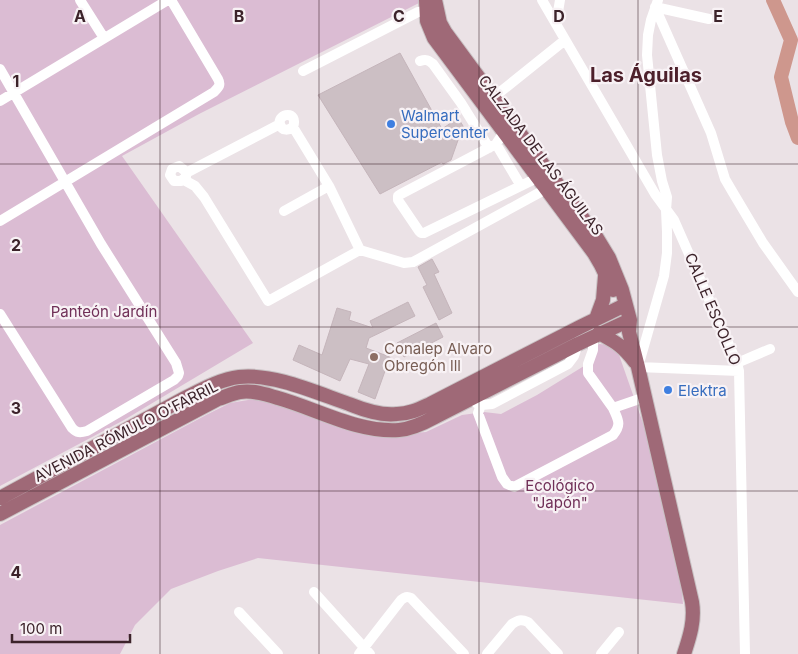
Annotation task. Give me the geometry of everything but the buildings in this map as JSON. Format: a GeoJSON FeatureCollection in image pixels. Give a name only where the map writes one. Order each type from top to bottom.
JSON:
{"type":"FeatureCollection","features":[{"type":"Feature","properties":{"kind":"main road","name":"CALZADA DE LAS ÁGUILAS"},"geometry":{"type":"LineString","coordinates":[[431,5],[445,32],[595,235],[609,258],[622,290],[621,307]]}},
{"type":"Feature","properties":{"kind":"main road","name":"CALZADA DE LAS ÁGUILAS"},"geometry":{"type":"LineString","coordinates":[[431,5],[427,21],[434,38],[496,141],[542,183],[594,253],[621,307],[638,367],[694,610],[692,627],[684,654]]}},
{"type":"Feature","properties":{"kind":"main road"},"geometry":{"type":"LineString","coordinates":[[596,319],[603,300],[605,273]]}},
{"type":"Feature","properties":{"kind":"main road","name":"AVENIDA RÓMULO O'FARRIL"},"geometry":{"type":"LineString","coordinates":[[0,498],[185,398],[212,385],[238,377],[263,378],[282,382],[366,410],[384,414],[410,412],[430,404],[580,326],[621,307]]}},
{"type":"Feature","properties":{"kind":"main road","name":"AVENIDA RÓMULO O'FARRIL"},"geometry":{"type":"LineString","coordinates":[[0,514],[218,399],[241,392],[260,392],[360,426],[381,430],[399,430],[416,426],[475,403],[589,338],[627,325]]}},
{"type":"Feature","properties":{"kind":"main road"},"geometry":{"type":"LineString","coordinates":[[580,326],[589,338],[617,343],[626,349],[638,367]]}},
{"type":"Feature","properties":{"kind":"street"},"geometry":{"type":"LineString","coordinates":[[80,0],[104,38]]}},
{"type":"Feature","properties":{"kind":"street"},"geometry":{"type":"LineString","coordinates":[[0,101],[170,0],[220,83],[214,92],[0,222]]}},
{"type":"Feature","properties":{"kind":"street","name":"CALLE ESCOLLO"},"geometry":{"type":"LineString","coordinates":[[542,0],[655,194],[674,220],[738,367],[745,654]]}},
{"type":"Feature","properties":{"kind":"street"},"geometry":{"type":"LineString","coordinates":[[556,24],[560,0]]}},
{"type":"Feature","properties":{"kind":"street"},"geometry":{"type":"LineString","coordinates":[[657,4],[709,19]]}},
{"type":"Feature","properties":{"kind":"street"},"geometry":{"type":"LineString","coordinates":[[657,4],[648,35],[647,55],[657,155],[667,197],[667,253],[664,276],[638,367],[738,367],[770,349]]}},
{"type":"Feature","properties":{"kind":"street"},"geometry":{"type":"LineString","coordinates":[[657,4],[711,134],[725,179],[763,243],[798,292]]}},
{"type":"Feature","properties":{"kind":"street"},"geometry":{"type":"LineString","coordinates":[[303,71],[431,5]]}},
{"type":"Feature","properties":{"kind":"street"},"geometry":{"type":"LineString","coordinates":[[494,97],[565,40]]}},
{"type":"Feature","properties":{"kind":"street"},"geometry":{"type":"LineString","coordinates":[[420,61],[425,60],[433,64],[461,103],[496,141],[521,186]]}},
{"type":"Feature","properties":{"kind":"street"},"geometry":{"type":"LineString","coordinates":[[0,69],[101,244],[176,363],[179,373],[174,380],[87,431],[80,433],[72,428],[0,314]]}},
{"type":"Feature","properties":{"kind":"street"},"geometry":{"type":"LineString","coordinates":[[360,250],[329,186],[294,127],[294,119],[291,116],[286,115],[282,117],[280,124],[185,176],[204,197],[268,302],[360,250],[404,263],[413,262],[542,183]]}},
{"type":"Feature","properties":{"kind":"street"},"geometry":{"type":"LineString","coordinates":[[496,141],[398,196],[398,200],[421,233],[521,186],[542,183]]}},
{"type":"Feature","properties":{"kind":"street"},"geometry":{"type":"LineString","coordinates":[[284,211],[329,186]]}},
{"type":"Feature","properties":{"kind":"street"},"geometry":{"type":"LineString","coordinates":[[475,403],[502,477],[507,484],[514,487],[613,434],[618,429],[619,423],[613,408],[588,373],[588,364],[593,350],[589,338]]}},
{"type":"Feature","properties":{"kind":"street"},"geometry":{"type":"LineString","coordinates":[[613,408],[645,397]]}},
{"type":"Feature","properties":{"kind":"street"},"geometry":{"type":"LineString","coordinates":[[314,592],[364,652],[401,600],[408,597],[412,598],[464,654]]}},
{"type":"Feature","properties":{"kind":"street"},"geometry":{"type":"LineString","coordinates":[[239,612],[278,654]]}},
{"type":"Feature","properties":{"kind":"street"},"geometry":{"type":"LineString","coordinates":[[487,654],[517,620],[528,622],[558,654]]}},
{"type":"Feature","properties":{"kind":"street"},"geometry":{"type":"LineString","coordinates":[[601,654],[619,632]]}},
{"type":"Feature","properties":{"kind":"green space","name":"Panteón Jardín"},"geometry":{"type":"Polygon","coordinates":[[[0,0],[419,0],[419,3],[199,114],[122,156],[253,343],[124,420],[0,486],[0,0]]]}},
{"type":"Feature","properties":{"kind":"green space","name":"Ecológico \"Japón\""},"geometry":{"type":"Polygon","coordinates":[[[599,344],[610,345],[618,352],[645,429],[680,572],[683,604],[258,558],[171,589],[135,625],[120,654],[0,654],[0,525],[208,414],[230,403],[254,399],[272,402],[367,435],[384,436],[426,432],[462,415],[484,412],[501,414],[537,395],[584,366],[590,350],[599,344]]]}},
{"type":"Feature","properties":{"kind":"waterway"},"geometry":{"type":"LineString","coordinates":[[773,0],[791,40],[781,77],[798,138]]}},
{"type":"Feature","properties":{"kind":"place","name":"Walmart Supercenter"},"geometry":{"type":"Point","coordinates":[391,124]}},
{"type":"Feature","properties":{"kind":"place","name":"Conalep Alvaro Obregón lll"},"geometry":{"type":"Point","coordinates":[374,357]}},
{"type":"Feature","properties":{"kind":"place","name":"Elektra"},"geometry":{"type":"Point","coordinates":[668,390]}},
{"type":"Feature","properties":{"kind":"district","name":"Las Águilas"},"geometry":{"type":"Point","coordinates":[646,75]}}]}
